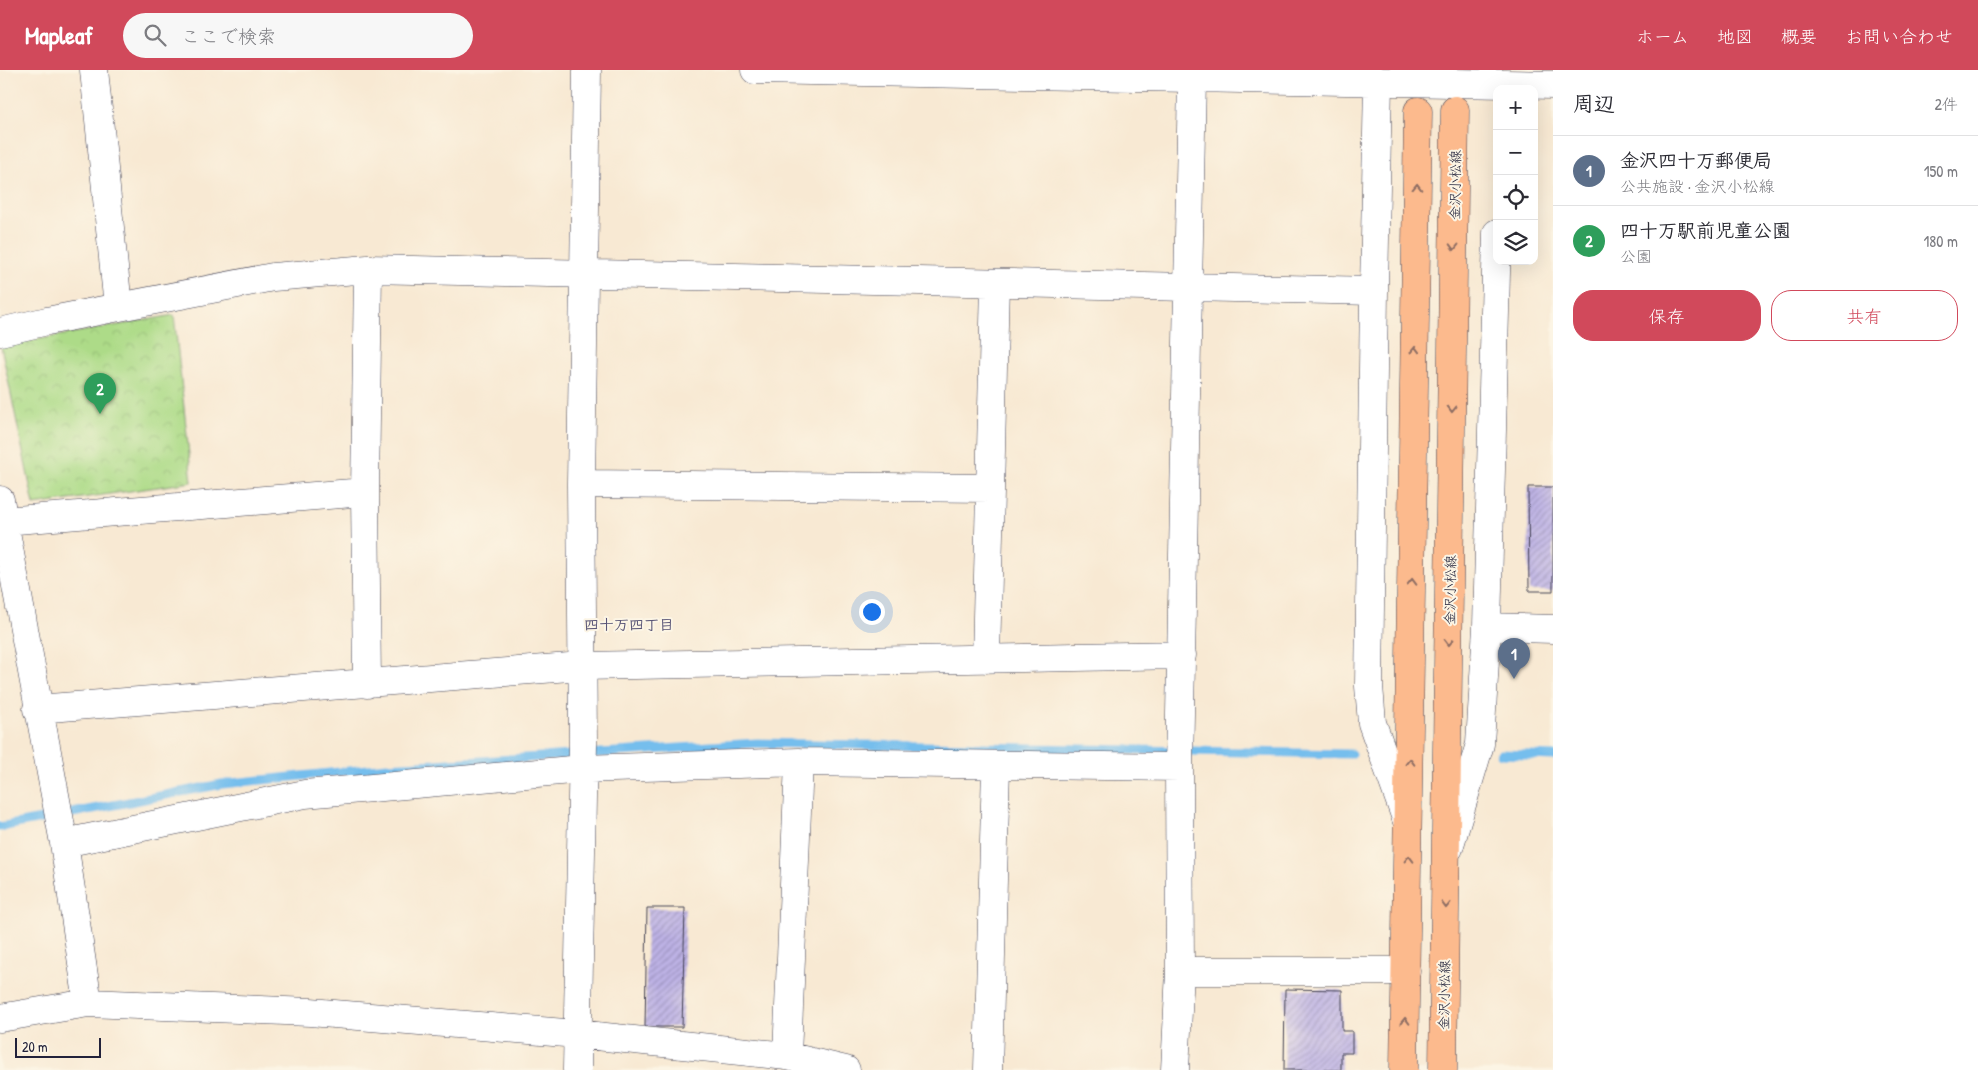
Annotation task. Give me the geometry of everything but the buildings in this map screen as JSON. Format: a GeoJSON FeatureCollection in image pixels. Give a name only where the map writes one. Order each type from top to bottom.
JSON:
{"type":"FeatureCollection","features":[{"type":"Feature","properties":{"kind":"main road","name":"金沢小松線"},"geometry":{"type":"LineString","coordinates":[[1443,1070],[1456,110]]}},
{"type":"Feature","properties":{"kind":"main road"},"geometry":{"type":"LineString","coordinates":[[1404,1070],[1418,111]]}},
{"type":"Feature","properties":{"kind":"street"},"geometry":{"type":"LineString","coordinates":[[94,70],[118,307]]}},
{"type":"Feature","properties":{"kind":"street"},"geometry":{"type":"LineString","coordinates":[[577,1070],[582,757],[581,484],[587,70]]}},
{"type":"Feature","properties":{"kind":"street"},"geometry":{"type":"LineString","coordinates":[[754,70],[1192,74],[1493,86]]}},
{"type":"Feature","properties":{"kind":"street"},"geometry":{"type":"LineString","coordinates":[[1175,1070],[1180,970],[1180,754],[1192,74]]}},
{"type":"Feature","properties":{"kind":"street"},"geometry":{"type":"LineString","coordinates":[[1378,81],[1369,686],[1372,723],[1409,829]]}},
{"type":"Feature","properties":{"kind":"street"},"geometry":{"type":"LineString","coordinates":[[1538,85],[1553,85]]}},
{"type":"Feature","properties":{"kind":"street"},"geometry":{"type":"LineString","coordinates":[[1447,856],[1480,744],[1487,627],[1496,265]]}},
{"type":"Feature","properties":{"kind":"street"},"geometry":{"type":"LineString","coordinates":[[367,684],[365,492],[368,269]]}},
{"type":"Feature","properties":{"kind":"street"},"geometry":{"type":"LineString","coordinates":[[0,332],[273,277],[368,269],[1189,289],[1374,291]]}},
{"type":"Feature","properties":{"kind":"street"},"geometry":{"type":"LineString","coordinates":[[986,660],[995,283]]}},
{"type":"Feature","properties":{"kind":"street"},"geometry":{"type":"LineString","coordinates":[[581,484],[990,488]]}},
{"type":"Feature","properties":{"kind":"street"},"geometry":{"type":"LineString","coordinates":[[88,1003],[61,825],[2,511],[365,492]]}},
{"type":"Feature","properties":{"kind":"street"},"geometry":{"type":"LineString","coordinates":[[1487,627],[1553,629]]}},
{"type":"Feature","properties":{"kind":"street"},"geometry":{"type":"LineString","coordinates":[[38,709],[582,666],[1182,655]]}},
{"type":"Feature","properties":{"kind":"street"},"geometry":{"type":"LineString","coordinates":[[61,825],[582,757],[996,766],[1180,754]]}},
{"type":"Feature","properties":{"kind":"street"},"geometry":{"type":"LineString","coordinates":[[787,1056],[799,762]]}},
{"type":"Feature","properties":{"kind":"street"},"geometry":{"type":"LineString","coordinates":[[988,1070],[996,766]]}},
{"type":"Feature","properties":{"kind":"street"},"geometry":{"type":"LineString","coordinates":[[1180,970],[1406,971]]}},
{"type":"Feature","properties":{"kind":"street"},"geometry":{"type":"LineString","coordinates":[[0,1018],[88,1003],[310,1012],[577,1034],[787,1056],[846,1070]]}},
{"type":"Feature","properties":{"kind":"green space"},"geometry":{"type":"Polygon","coordinates":[[[174,315],[192,482],[34,505],[1,346],[174,315]]]}},
{"type":"Feature","properties":{"kind":"waterway"},"geometry":{"type":"LineString","coordinates":[[0,827],[222,784],[388,767],[757,743],[1351,754]]}},
{"type":"Feature","properties":{"kind":"waterway"},"geometry":{"type":"LineString","coordinates":[[1501,754],[1553,756]]}},
{"type":"Feature","properties":{"kind":"place","name":"四十万駅前児童公園"},"geometry":{"type":"Point","coordinates":[100,414]}},
{"type":"Feature","properties":{"kind":"place","name":"金沢四十万郵便局"},"geometry":{"type":"Point","coordinates":[1514,679]}},
{"type":"Feature","properties":{"kind":"district","name":"四十万四丁目"},"geometry":{"type":"Point","coordinates":[629,625]}}]}
